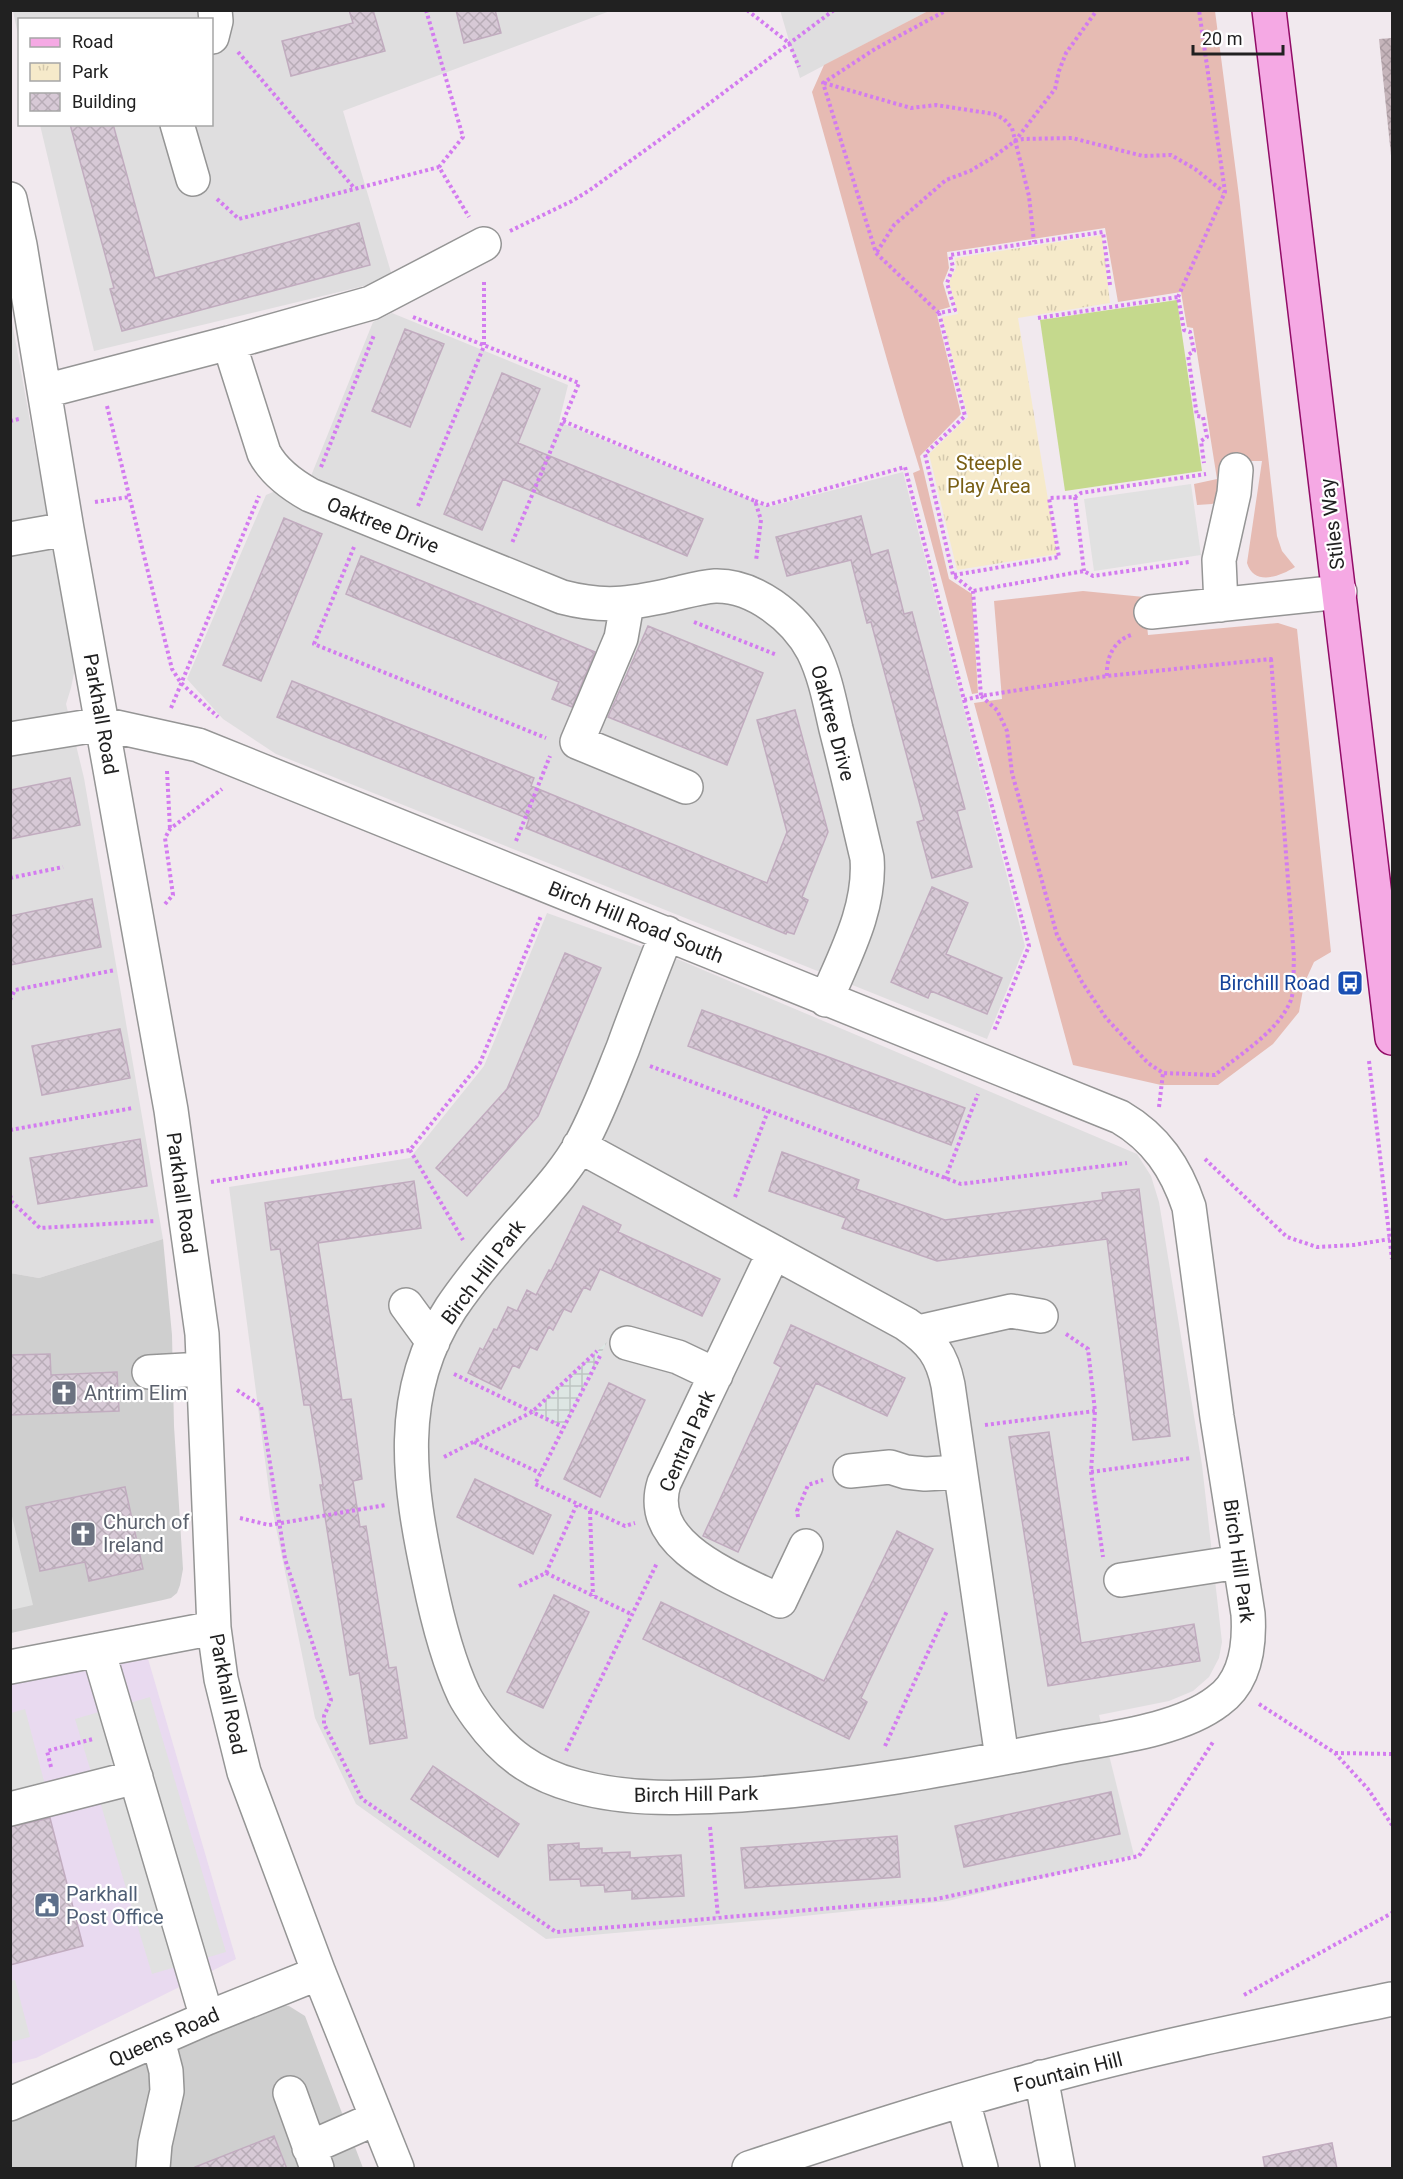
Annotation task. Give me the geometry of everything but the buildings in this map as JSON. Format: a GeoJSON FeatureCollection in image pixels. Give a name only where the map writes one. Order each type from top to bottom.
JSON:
{"type":"FeatureCollection","features":[{"type":"Feature","properties":{"kind":"main road","name":"Stiles Way"},"geometry":{"type":"LineString","coordinates":[[1269,10],[1392,1038]]}},
{"type":"Feature","properties":{"kind":"street"},"geometry":{"type":"LineString","coordinates":[[178,126],[193,179]]}},
{"type":"Feature","properties":{"kind":"street","name":"Parkhall Road"},"geometry":{"type":"LineString","coordinates":[[10,199],[15,247],[45,391],[67,530],[171,1110],[182,1186],[202,1334],[214,1628],[221,1679],[244,1772],[319,1973],[397,2169]]}},
{"type":"Feature","properties":{"kind":"street"},"geometry":{"type":"LineString","coordinates":[[45,391],[371,303],[484,244]]}},
{"type":"Feature","properties":{"kind":"street","name":"Oaktree Drive"},"geometry":{"type":"LineString","coordinates":[[229,343],[259,443],[277,471],[310,495],[579,602],[627,604],[714,586],[733,588],[753,595],[776,609],[798,629],[818,662],[867,858],[867,887],[862,909],[826,1000]]}},
{"type":"Feature","properties":{"kind":"street"},"geometry":{"type":"LineString","coordinates":[[1221,605],[1220,560],[1234,493],[1236,470]]}},
{"type":"Feature","properties":{"kind":"street"},"geometry":{"type":"LineString","coordinates":[[10,539],[67,530]]}},
{"type":"Feature","properties":{"kind":"street"},"geometry":{"type":"LineString","coordinates":[[1150,612],[1340,592]]}},
{"type":"Feature","properties":{"kind":"street"},"geometry":{"type":"LineString","coordinates":[[627,604],[621,638],[567,742],[686,787]]}},
{"type":"Feature","properties":{"kind":"street"},"geometry":{"type":"LineString","coordinates":[[10,739],[103,724]]}},
{"type":"Feature","properties":{"kind":"street","name":"Birch Hill Road South"},"geometry":{"type":"LineString","coordinates":[[103,724],[198,745],[267,772],[1120,1117],[1146,1134],[1158,1147]]}},
{"type":"Feature","properties":{"kind":"street","name":"Birch Hill Park"},"geometry":{"type":"LineString","coordinates":[[667,933],[600,1107],[579,1146],[557,1178],[484,1263],[450,1311],[430,1351],[421,1377],[413,1413],[410,1446],[412,1484],[437,1616],[452,1664],[466,1700],[498,1743],[521,1762],[552,1779],[615,1794],[663,1798],[800,1791],[874,1781],[1146,1730],[1202,1712],[1226,1694],[1242,1669],[1249,1639],[1248,1614],[1223,1453],[1191,1218],[1182,1186],[1158,1147]]}},
{"type":"Feature","properties":{"kind":"street"},"geometry":{"type":"LineString","coordinates":[[579,1146],[918,1332],[936,1351],[944,1365],[1002,1758]]}},
{"type":"Feature","properties":{"kind":"street","name":"Central Park"},"geometry":{"type":"LineString","coordinates":[[774,1252],[662,1490],[661,1505],[675,1537],[687,1550],[705,1562],[780,1601],[806,1546]]}},
{"type":"Feature","properties":{"kind":"street"},"geometry":{"type":"LineString","coordinates":[[406,1305],[430,1351]]}},
{"type":"Feature","properties":{"kind":"street"},"geometry":{"type":"LineString","coordinates":[[918,1332],[1011,1311],[1041,1316]]}},
{"type":"Feature","properties":{"kind":"street","name":"Central Park"},"geometry":{"type":"LineString","coordinates":[[617,1342],[678,1357],[716,1375]]}},
{"type":"Feature","properties":{"kind":"street"},"geometry":{"type":"LineString","coordinates":[[148,1372],[203,1369]]}},
{"type":"Feature","properties":{"kind":"street"},"geometry":{"type":"LineString","coordinates":[[850,1471],[890,1467],[925,1474],[960,1472]]}},
{"type":"Feature","properties":{"kind":"street"},"geometry":{"type":"LineString","coordinates":[[1121,1580],[1239,1562]]}},
{"type":"Feature","properties":{"kind":"street"},"geometry":{"type":"LineString","coordinates":[[11,1663],[98,1650],[214,1628]]}},
{"type":"Feature","properties":{"kind":"street"},"geometry":{"type":"LineString","coordinates":[[98,1650],[207,2018]]}},
{"type":"Feature","properties":{"kind":"street"},"geometry":{"type":"LineString","coordinates":[[10,1809],[136,1777]]}},
{"type":"Feature","properties":{"kind":"street","name":"Queens Road"},"geometry":{"type":"LineString","coordinates":[[10,2104],[207,2018],[319,1973]]}},
{"type":"Feature","properties":{"kind":"street","name":"Fountain Hill"},"geometry":{"type":"LineString","coordinates":[[749,2169],[877,2126],[1041,2078],[1220,2035],[1392,1999]]}},
{"type":"Feature","properties":{"kind":"street"},"geometry":{"type":"LineString","coordinates":[[153,2169],[155,2144],[167,2091],[166,2071],[158,2040]]}},
{"type":"Feature","properties":{"kind":"street"},"geometry":{"type":"LineString","coordinates":[[1041,2078],[1058,2169]]}},
{"type":"Feature","properties":{"kind":"street"},"geometry":{"type":"LineString","coordinates":[[290,2093],[313,2158],[377,2118]]}},
{"type":"Feature","properties":{"kind":"street"},"geometry":{"type":"LineString","coordinates":[[963,2101],[981,2169]]}},
{"type":"Feature","properties":{"kind":"path"},"geometry":{"type":"LineString","coordinates":[[193,179],[239,219],[440,167],[462,137],[426,10]]}},
{"type":"Feature","properties":{"kind":"path"},"geometry":{"type":"LineString","coordinates":[[747,10],[789,43],[799,67]]}},
{"type":"Feature","properties":{"kind":"path"},"geometry":{"type":"LineString","coordinates":[[484,244],[572,201],[691,117],[834,10]]}},
{"type":"Feature","properties":{"kind":"path"},"geometry":{"type":"LineString","coordinates":[[823,83],[875,49],[947,10]]}},
{"type":"Feature","properties":{"kind":"path"},"geometry":{"type":"LineString","coordinates":[[876,253],[894,225],[946,180],[977,167],[1015,141],[1055,89],[1066,52],[1097,10]]}},
{"type":"Feature","properties":{"kind":"path"},"geometry":{"type":"LineString","coordinates":[[953,575],[1059,557],[1049,498],[1075,497],[1081,493],[1206,474],[1201,441],[1207,437],[1203,417],[1197,416],[1188,355],[1194,351],[1190,332],[1184,330],[1178,297],[1225,192],[1199,10]]}},
{"type":"Feature","properties":{"kind":"path"},"geometry":{"type":"LineString","coordinates":[[214,24],[355,189]]}},
{"type":"Feature","properties":{"kind":"path"},"geometry":{"type":"LineString","coordinates":[[823,83],[911,108],[936,105],[994,114],[1004,119],[1012,128],[1029,196],[1034,242]]}},
{"type":"Feature","properties":{"kind":"path"},"geometry":{"type":"LineString","coordinates":[[823,83],[876,253],[939,313],[965,416],[925,454],[953,575],[973,591],[981,696],[997,710],[1007,731],[1012,773],[1057,934],[1082,982],[1106,1018],[1148,1062],[1163,1073],[1215,1074],[1269,1030],[1281,1018],[1292,998],[1294,958],[1271,659],[1107,676],[981,696],[964,700]]}},
{"type":"Feature","properties":{"kind":"path"},"geometry":{"type":"LineString","coordinates":[[1015,141],[1072,138],[1143,156],[1171,155],[1196,169],[1225,192]]}},
{"type":"Feature","properties":{"kind":"path"},"geometry":{"type":"LineString","coordinates":[[406,535],[484,346],[484,244],[440,167]]}},
{"type":"Feature","properties":{"kind":"path"},"geometry":{"type":"LineString","coordinates":[[939,313],[955,310],[947,283],[953,267],[950,255],[1103,232],[1110,285]]}},
{"type":"Feature","properties":{"kind":"path"},"geometry":{"type":"LineString","coordinates":[[1038,318],[1178,297]]}},
{"type":"Feature","properties":{"kind":"path"},"geometry":{"type":"LineString","coordinates":[[310,495],[381,319],[371,303]]}},
{"type":"Feature","properties":{"kind":"path"},"geometry":{"type":"LineString","coordinates":[[410,316],[579,383],[500,572]]}},
{"type":"Feature","properties":{"kind":"path"},"geometry":{"type":"LineString","coordinates":[[100,376],[172,669],[181,683],[219,719]]}},
{"type":"Feature","properties":{"kind":"path"},"geometry":{"type":"LineString","coordinates":[[563,420],[767,505],[905,467],[1029,946],[945,1179]]}},
{"type":"Feature","properties":{"kind":"path"},"geometry":{"type":"LineString","coordinates":[[170,829],[164,736],[170,710],[259,496],[277,471]]}},
{"type":"Feature","properties":{"kind":"path"},"geometry":{"type":"LineString","coordinates":[[1075,497],[1084,571]]}},
{"type":"Feature","properties":{"kind":"path"},"geometry":{"type":"LineString","coordinates":[[753,595],[761,520],[755,501]]}},
{"type":"Feature","properties":{"kind":"path"},"geometry":{"type":"LineString","coordinates":[[366,518],[314,644],[567,742],[505,868]]}},
{"type":"Feature","properties":{"kind":"path"},"geometry":{"type":"LineString","coordinates":[[973,591],[1084,571],[1093,576],[1202,560],[1220,560]]}},
{"type":"Feature","properties":{"kind":"path"},"geometry":{"type":"LineString","coordinates":[[666,596],[681,617],[779,656]]}},
{"type":"Feature","properties":{"kind":"path"},"geometry":{"type":"LineString","coordinates":[[1107,676],[1107,666],[1112,650],[1121,639],[1138,632],[1150,612]]}},
{"type":"Feature","properties":{"kind":"path"},"geometry":{"type":"LineString","coordinates":[[10,1000],[15,990],[143,950],[173,895],[165,838],[170,829],[220,789],[267,772]]}},
{"type":"Feature","properties":{"kind":"path"},"geometry":{"type":"LineString","coordinates":[[10,878],[63,867]]}},
{"type":"Feature","properties":{"kind":"path"},"geometry":{"type":"LineString","coordinates":[[182,1186],[410,1150],[480,1063],[553,887]]}},
{"type":"Feature","properties":{"kind":"path"},"geometry":{"type":"LineString","coordinates":[[620,1054],[961,1184],[1137,1161],[1158,1147]]}},
{"type":"Feature","properties":{"kind":"path"},"geometry":{"type":"LineString","coordinates":[[10,1130],[133,1108]]}},
{"type":"Feature","properties":{"kind":"path"},"geometry":{"type":"LineString","coordinates":[[724,1225],[768,1111]]}},
{"type":"Feature","properties":{"kind":"path"},"geometry":{"type":"LineString","coordinates":[[410,1150],[471,1253],[484,1263]]}},
{"type":"Feature","properties":{"kind":"path"},"geometry":{"type":"LineString","coordinates":[[1202,1156],[1287,1237],[1317,1247],[1354,1245],[1390,1239]]}},
{"type":"Feature","properties":{"kind":"path"},"geometry":{"type":"LineString","coordinates":[[10,1195],[12,1202],[40,1228],[186,1220]]}},
{"type":"Feature","properties":{"kind":"path"},"geometry":{"type":"LineString","coordinates":[[1041,1316],[1088,1349],[1095,1411],[1090,1472],[1103,1557],[1121,1580]]}},
{"type":"Feature","properties":{"kind":"path"},"geometry":{"type":"LineString","coordinates":[[210,1519],[239,1518],[269,1525],[412,1484],[432,1463],[532,1412],[617,1342]]}},
{"type":"Feature","properties":{"kind":"path"},"geometry":{"type":"LineString","coordinates":[[610,1521],[535,1484],[563,1427],[617,1342]]}},
{"type":"Feature","properties":{"kind":"path"},"geometry":{"type":"LineString","coordinates":[[430,1351],[532,1412],[563,1427]]}},
{"type":"Feature","properties":{"kind":"path"},"geometry":{"type":"LineString","coordinates":[[954,1429],[1095,1411]]}},
{"type":"Feature","properties":{"kind":"path"},"geometry":{"type":"LineString","coordinates":[[474,1442],[540,1473]]}},
{"type":"Feature","properties":{"kind":"path"},"geometry":{"type":"LineString","coordinates":[[1090,1472],[1223,1453]]}},
{"type":"Feature","properties":{"kind":"path"},"geometry":{"type":"LineString","coordinates":[[806,1546],[797,1511],[808,1485],[850,1471]]}},
{"type":"Feature","properties":{"kind":"path"},"geometry":{"type":"LineString","coordinates":[[519,1586],[546,1573],[577,1504]]}},
{"type":"Feature","properties":{"kind":"path"},"geometry":{"type":"LineString","coordinates":[[590,1510],[593,1596]]}},
{"type":"Feature","properties":{"kind":"path"},"geometry":{"type":"LineString","coordinates":[[552,1779],[653,1569],[675,1537]]}},
{"type":"Feature","properties":{"kind":"path"},"geometry":{"type":"LineString","coordinates":[[546,1573],[631,1614]]}},
{"type":"Feature","properties":{"kind":"path"},"geometry":{"type":"LineString","coordinates":[[874,1781],[881,1755],[955,1594],[976,1577]]}},
{"type":"Feature","properties":{"kind":"path"},"geometry":{"type":"LineString","coordinates":[[1226,1694],[1255,1702],[1335,1753],[1368,1789],[1392,1825]]}},
{"type":"Feature","properties":{"kind":"path"},"geometry":{"type":"LineString","coordinates":[[58,1797],[47,1751],[122,1730]]}},
{"type":"Feature","properties":{"kind":"path"},"geometry":{"type":"LineString","coordinates":[[1335,1753],[1392,1754]]}},
{"type":"Feature","properties":{"kind":"path"},"geometry":{"type":"LineString","coordinates":[[708,1797],[718,1917]]}},
{"type":"Feature","properties":{"kind":"path"},"geometry":{"type":"LineString","coordinates":[[1220,2035],[1235,2000],[1392,1913]]}},
{"type":"Feature","properties":{"kind":"shaded area"},"geometry":{"type":"Polygon","coordinates":[[[780,10],[928,11],[800,78],[780,10]]]}},
{"type":"Feature","properties":{"kind":"shaded area"},"geometry":{"type":"Polygon","coordinates":[[[13,11],[610,11],[343,111],[393,279],[94,351],[40,126],[213,126],[213,18],[18,18],[18,34],[13,11]]]}},
{"type":"Feature","properties":{"kind":"shaded area"},"geometry":{"type":"Polygon","coordinates":[[[928,11],[1215,11],[1239,196],[1277,536],[1282,551],[1295,567],[1282,574],[1261,577],[1250,570],[1247,563],[1262,461],[1227,461],[1219,501],[1197,505],[1194,484],[1217,479],[1193,328],[1187,327],[1181,292],[1118,302],[1105,228],[947,252],[949,268],[943,283],[950,307],[936,311],[961,414],[920,456],[949,579],[972,594],[978,693],[972,694],[913,473],[920,470],[812,92],[824,65],[928,11]]]}},
{"type":"Feature","properties":{"kind":"shaded area"},"geometry":{"type":"Polygon","coordinates":[[[1392,38],[1392,165],[1379,39],[1392,38]]]}},
{"type":"Feature","properties":{"kind":"shaded area"},"geometry":{"type":"Polygon","coordinates":[[[10,311],[75,668],[66,704],[84,778],[163,1239],[39,1278],[10,1273],[10,311]]]}},
{"type":"Feature","properties":{"kind":"shaded area"},"geometry":{"type":"Polygon","coordinates":[[[392,313],[568,385],[559,422],[768,507],[903,472],[1025,946],[987,1039],[276,754],[223,719],[187,679],[266,495],[311,476],[373,322],[392,313]]]}},
{"type":"Feature","properties":{"kind":"shaded area"},"geometry":{"type":"Polygon","coordinates":[[[1191,484],[1201,555],[1094,571],[1084,499],[1191,484]]]}},
{"type":"Feature","properties":{"kind":"shaded area"},"geometry":{"type":"Polygon","coordinates":[[[1083,591],[1144,597],[1148,635],[1278,623],[1297,629],[1331,952],[1314,962],[1304,984],[1299,1012],[1273,1044],[1218,1085],[1161,1085],[1073,1065],[974,703],[1002,699],[994,601],[1083,591]]]}},
{"type":"Feature","properties":{"kind":"shaded area"},"geometry":{"type":"Polygon","coordinates":[[[547,913],[682,961],[1137,1154],[1151,1176],[1159,1202],[1202,1465],[1222,1642],[1219,1658],[1209,1677],[1193,1691],[1169,1701],[1099,1715],[1134,1855],[948,1901],[546,1939],[356,1804],[315,1718],[270,1498],[229,1187],[410,1158],[484,1066],[547,913]]]}},
{"type":"Feature","properties":{"kind":"shaded area"},"geometry":{"type":"Polygon","coordinates":[[[163,1239],[172,1335],[174,1426],[183,1569],[177,1593],[163,1600],[11,1633],[10,1273],[39,1278],[163,1239]]]}},
{"type":"Feature","properties":{"kind":"shaded area"},"geometry":{"type":"Polygon","coordinates":[[[607,1342],[563,1427],[532,1412],[607,1342]]]}},
{"type":"Feature","properties":{"kind":"shaded area"},"geometry":{"type":"Polygon","coordinates":[[[10,1508],[33,1605],[11,1610],[10,1610],[10,1508]]]}},
{"type":"Feature","properties":{"kind":"shaded area"},"geometry":{"type":"Polygon","coordinates":[[[139,1628],[236,1959],[36,2058],[11,2064],[11,1649],[139,1628]]]}},
{"type":"Feature","properties":{"kind":"shaded area"},"geometry":{"type":"Polygon","coordinates":[[[150,1697],[226,1952],[152,1974],[75,1719],[150,1697]]]}},
{"type":"Feature","properties":{"kind":"shaded area"},"geometry":{"type":"Polygon","coordinates":[[[25,1709],[45,1785],[11,1793],[11,1713],[25,1709]]]}},
{"type":"Feature","properties":{"kind":"shaded area"},"geometry":{"type":"Polygon","coordinates":[[[15,1980],[30,2037],[11,2042],[11,1981],[15,1980]]]}},
{"type":"Feature","properties":{"kind":"shaded area"},"geometry":{"type":"Polygon","coordinates":[[[274,2004],[289,2006],[305,2016],[363,2168],[11,2168],[10,2120],[274,2004]]]}},
{"type":"Feature","properties":{"kind":"green space","name":"Steeple Play Area"},"geometry":{"type":"Polygon","coordinates":[[[1102,235],[1110,303],[1018,318],[1057,554],[957,570],[929,454],[968,417],[942,317],[958,314],[949,282],[956,268],[955,258],[1102,235]]]}},
{"type":"Feature","properties":{"kind":"green space"},"geometry":{"type":"Polygon","coordinates":[[[1177,300],[1202,471],[1065,491],[1040,320],[1177,300]]]}},
{"type":"Feature","properties":{"kind":"place","name":"Birchill Road"},"geometry":{"type":"Point","coordinates":[1350,983]}},
{"type":"Feature","properties":{"kind":"place","name":"Antrim Elim"},"geometry":{"type":"Point","coordinates":[64,1393]}},
{"type":"Feature","properties":{"kind":"place","name":"Church of Ireland"},"geometry":{"type":"Point","coordinates":[83,1534]}},
{"type":"Feature","properties":{"kind":"place","name":"Parkhall Post Office"},"geometry":{"type":"Point","coordinates":[47,1905]}}]}
